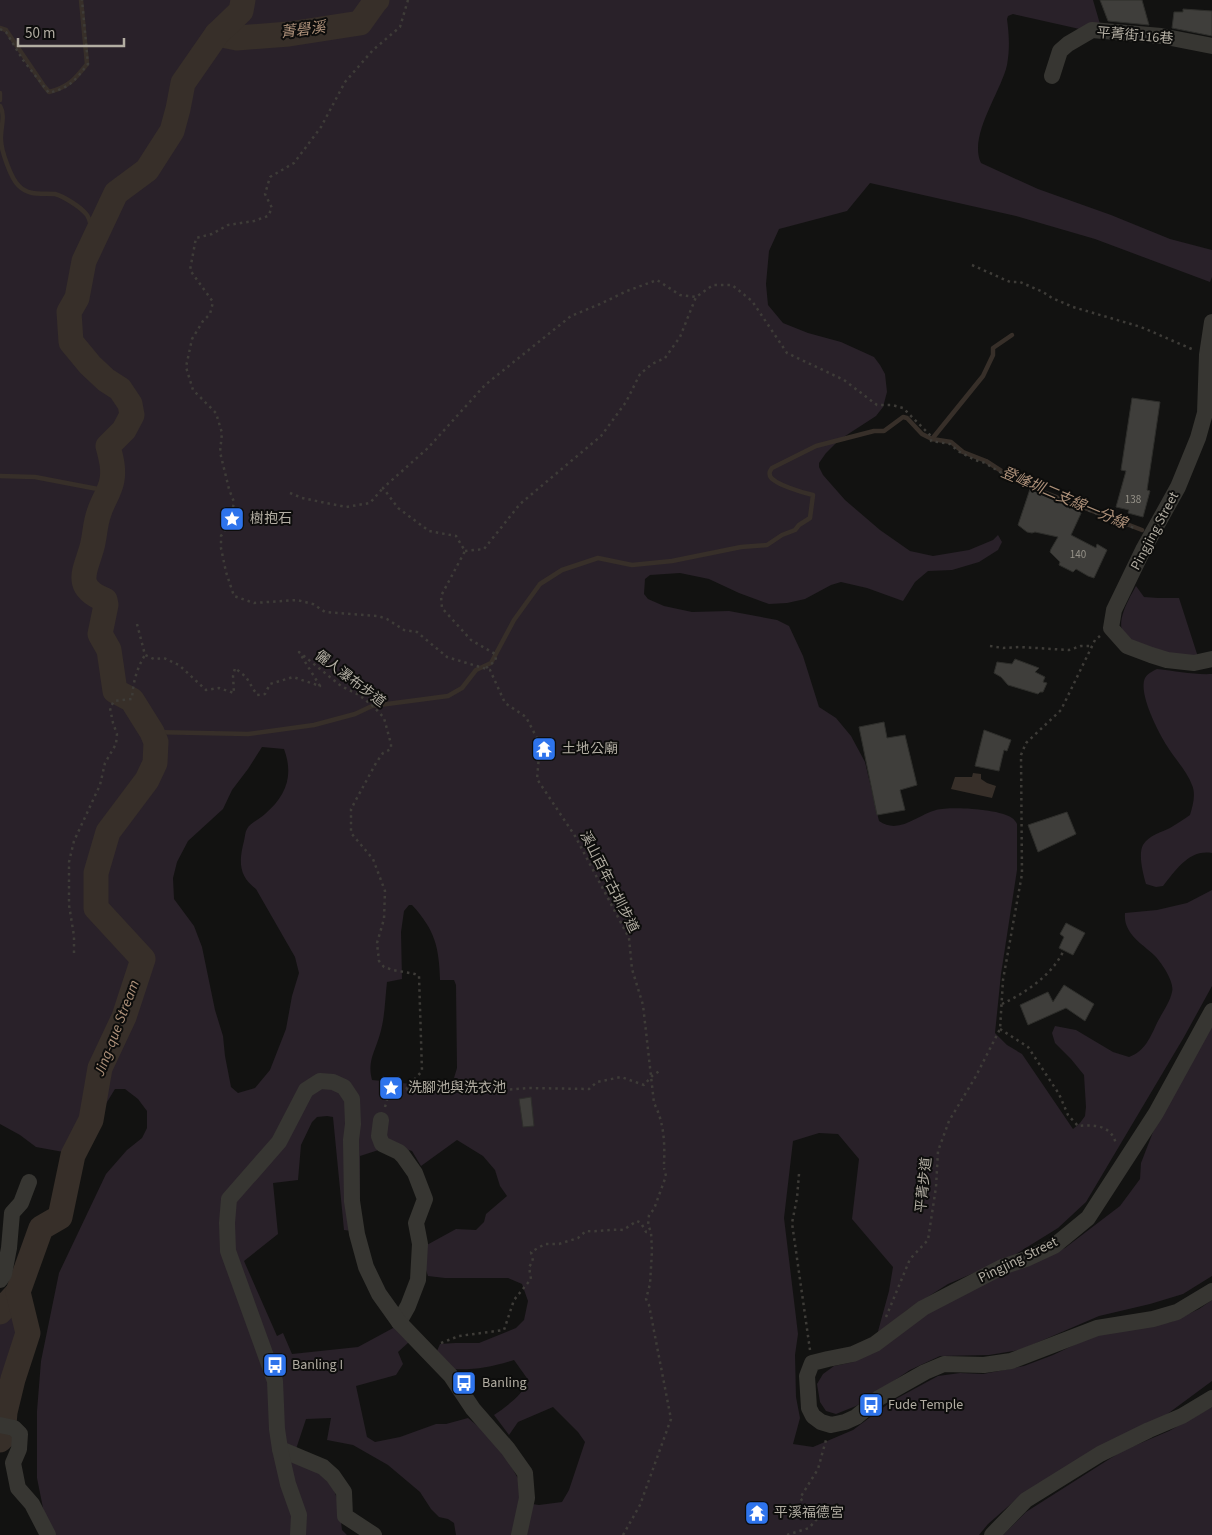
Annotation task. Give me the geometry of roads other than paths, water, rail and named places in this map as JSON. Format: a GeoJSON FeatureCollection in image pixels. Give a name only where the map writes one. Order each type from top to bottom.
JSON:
{"type":"FeatureCollection","features":[{"type":"Feature","properties":{"kind":"street","name":"平菁街116巷"},"geometry":{"type":"LineString","coordinates":[[1052,76],[1060,51],[1092,30],[1161,36],[1212,46]]}},
{"type":"Feature","properties":{"kind":"street","name":"Pingjing Street"},"geometry":{"type":"LineString","coordinates":[[1212,322],[1205,414],[1198,438],[1178,488],[1114,610],[1111,628],[1127,646],[1167,660],[1194,663],[1212,659]]}},
{"type":"Feature","properties":{"kind":"street","name":"Pingjing Street"},"geometry":{"type":"LineString","coordinates":[[1212,1011],[1156,1113],[1088,1218],[1054,1246],[1026,1259],[1002,1267],[923,1308],[875,1344],[853,1354],[828,1358],[812,1364],[807,1376],[809,1408],[813,1416],[821,1422],[831,1425],[844,1422],[856,1417],[879,1398],[924,1372],[944,1364],[984,1365],[1011,1361],[1097,1328],[1153,1319],[1177,1312],[1212,1290]]}},
{"type":"Feature","properties":{"kind":"street"},"geometry":{"type":"LineString","coordinates":[[298,1535],[299,1515],[288,1484],[277,1429],[276,1381],[228,1251],[226,1223],[229,1199],[279,1142],[306,1090],[320,1081],[333,1082],[344,1087],[352,1099],[352,1201],[357,1234],[366,1267],[379,1294],[398,1322],[451,1376],[472,1409],[525,1472],[528,1498],[519,1535]]}},
{"type":"Feature","properties":{"kind":"street"},"geometry":{"type":"LineString","coordinates":[[381,1120],[379,1136],[382,1144],[403,1156],[415,1173],[425,1199],[416,1223],[420,1244],[418,1280],[408,1306],[398,1322]]}},
{"type":"Feature","properties":{"kind":"street"},"geometry":{"type":"LineString","coordinates":[[0,1280],[4,1274],[9,1248],[12,1213],[21,1202],[30,1182]]}},
{"type":"Feature","properties":{"kind":"street"},"geometry":{"type":"LineString","coordinates":[[992,1535],[1026,1500],[1100,1454],[1182,1416],[1212,1398]]}},
{"type":"Feature","properties":{"kind":"street"},"geometry":{"type":"LineString","coordinates":[[7,1426],[20,1434],[19,1449],[13,1463],[18,1488],[32,1504],[48,1535]]}},
{"type":"Feature","properties":{"kind":"street"},"geometry":{"type":"LineString","coordinates":[[280,1449],[323,1467],[333,1476],[344,1492],[345,1516],[374,1535]]}},
{"type":"Feature","properties":{"kind":"waterway"},"geometry":{"type":"LineString","coordinates":[[0,28],[6,30],[49,92],[62,88],[71,82],[87,64],[81,0]]}},
{"type":"Feature","properties":{"kind":"waterway","name":"Jing-que Stream"},"geometry":{"type":"LineString","coordinates":[[0,1440],[3,1437],[5,1412],[13,1379],[28,1333],[18,1292],[41,1228],[60,1217],[73,1155],[91,1120],[100,1068],[124,1017],[143,959],[96,908],[96,873],[108,832],[147,780],[155,763],[156,742],[152,732],[132,700],[115,691],[109,650],[100,634],[106,605],[105,600],[88,590],[84,578],[98,517],[110,489],[113,476],[108,446],[124,430],[132,415],[130,404],[120,389],[106,380],[90,365],[71,342],[69,312],[77,298],[84,261],[116,193],[147,170],[172,131],[183,83],[217,34],[241,11],[243,0]]}},
{"type":"Feature","properties":{"kind":"waterway","name":"菁礐溪"},"geometry":{"type":"LineString","coordinates":[[217,34],[237,38],[289,34],[360,23],[377,0]]}},
{"type":"Feature","properties":{"kind":"waterway"},"geometry":{"type":"LineString","coordinates":[[0,93],[0,100]]}},
{"type":"Feature","properties":{"kind":"waterway"},"geometry":{"type":"LineString","coordinates":[[0,106],[3,114],[1,145],[7,164],[16,182],[23,189],[31,193],[55,194],[72,202],[81,209],[90,221],[93,244]]}},
{"type":"Feature","properties":{"kind":"waterway"},"geometry":{"type":"LineString","coordinates":[[932,439],[983,376],[993,355],[993,348],[1012,335]]}},
{"type":"Feature","properties":{"kind":"waterway","name":"登峰圳二支線一分線"},"geometry":{"type":"LineString","coordinates":[[152,732],[248,734],[314,725],[355,714],[372,706],[448,696],[462,688],[476,670],[491,663],[514,620],[540,584],[562,570],[598,558],[632,565],[672,561],[741,547],[767,545],[782,535],[795,530],[810,518],[813,495],[789,488],[772,479],[770,476],[772,468],[816,446],[874,431],[884,431],[903,417],[907,418],[922,434],[932,439],[951,442],[963,452],[986,461],[1020,483],[1142,530]]}},
{"type":"Feature","properties":{"kind":"waterway"},"geometry":{"type":"LineString","coordinates":[[0,476],[35,477],[108,491]]}},
{"type":"Feature","properties":{"kind":"waterway"},"geometry":{"type":"LineString","coordinates":[[0,1312],[18,1292]]}},
{"type":"Feature","properties":{"kind":"place","name":"樹抱石"},"geometry":{"type":"Point","coordinates":[232,519]}},
{"type":"Feature","properties":{"kind":"place","name":"土地公廟"},"geometry":{"type":"Point","coordinates":[544,749]}},
{"type":"Feature","properties":{"kind":"place","name":"洗腳池與洗衣池"},"geometry":{"type":"Point","coordinates":[391,1088]}},
{"type":"Feature","properties":{"kind":"place","name":"Banling I"},"geometry":{"type":"Point","coordinates":[275,1365]}},
{"type":"Feature","properties":{"kind":"place","name":"Banling"},"geometry":{"type":"Point","coordinates":[464,1383]}},
{"type":"Feature","properties":{"kind":"place","name":"Fude Temple"},"geometry":{"type":"Point","coordinates":[871,1405]}},
{"type":"Feature","properties":{"kind":"place","name":"平溪福德宮"},"geometry":{"type":"Point","coordinates":[757,1513]}}]}
